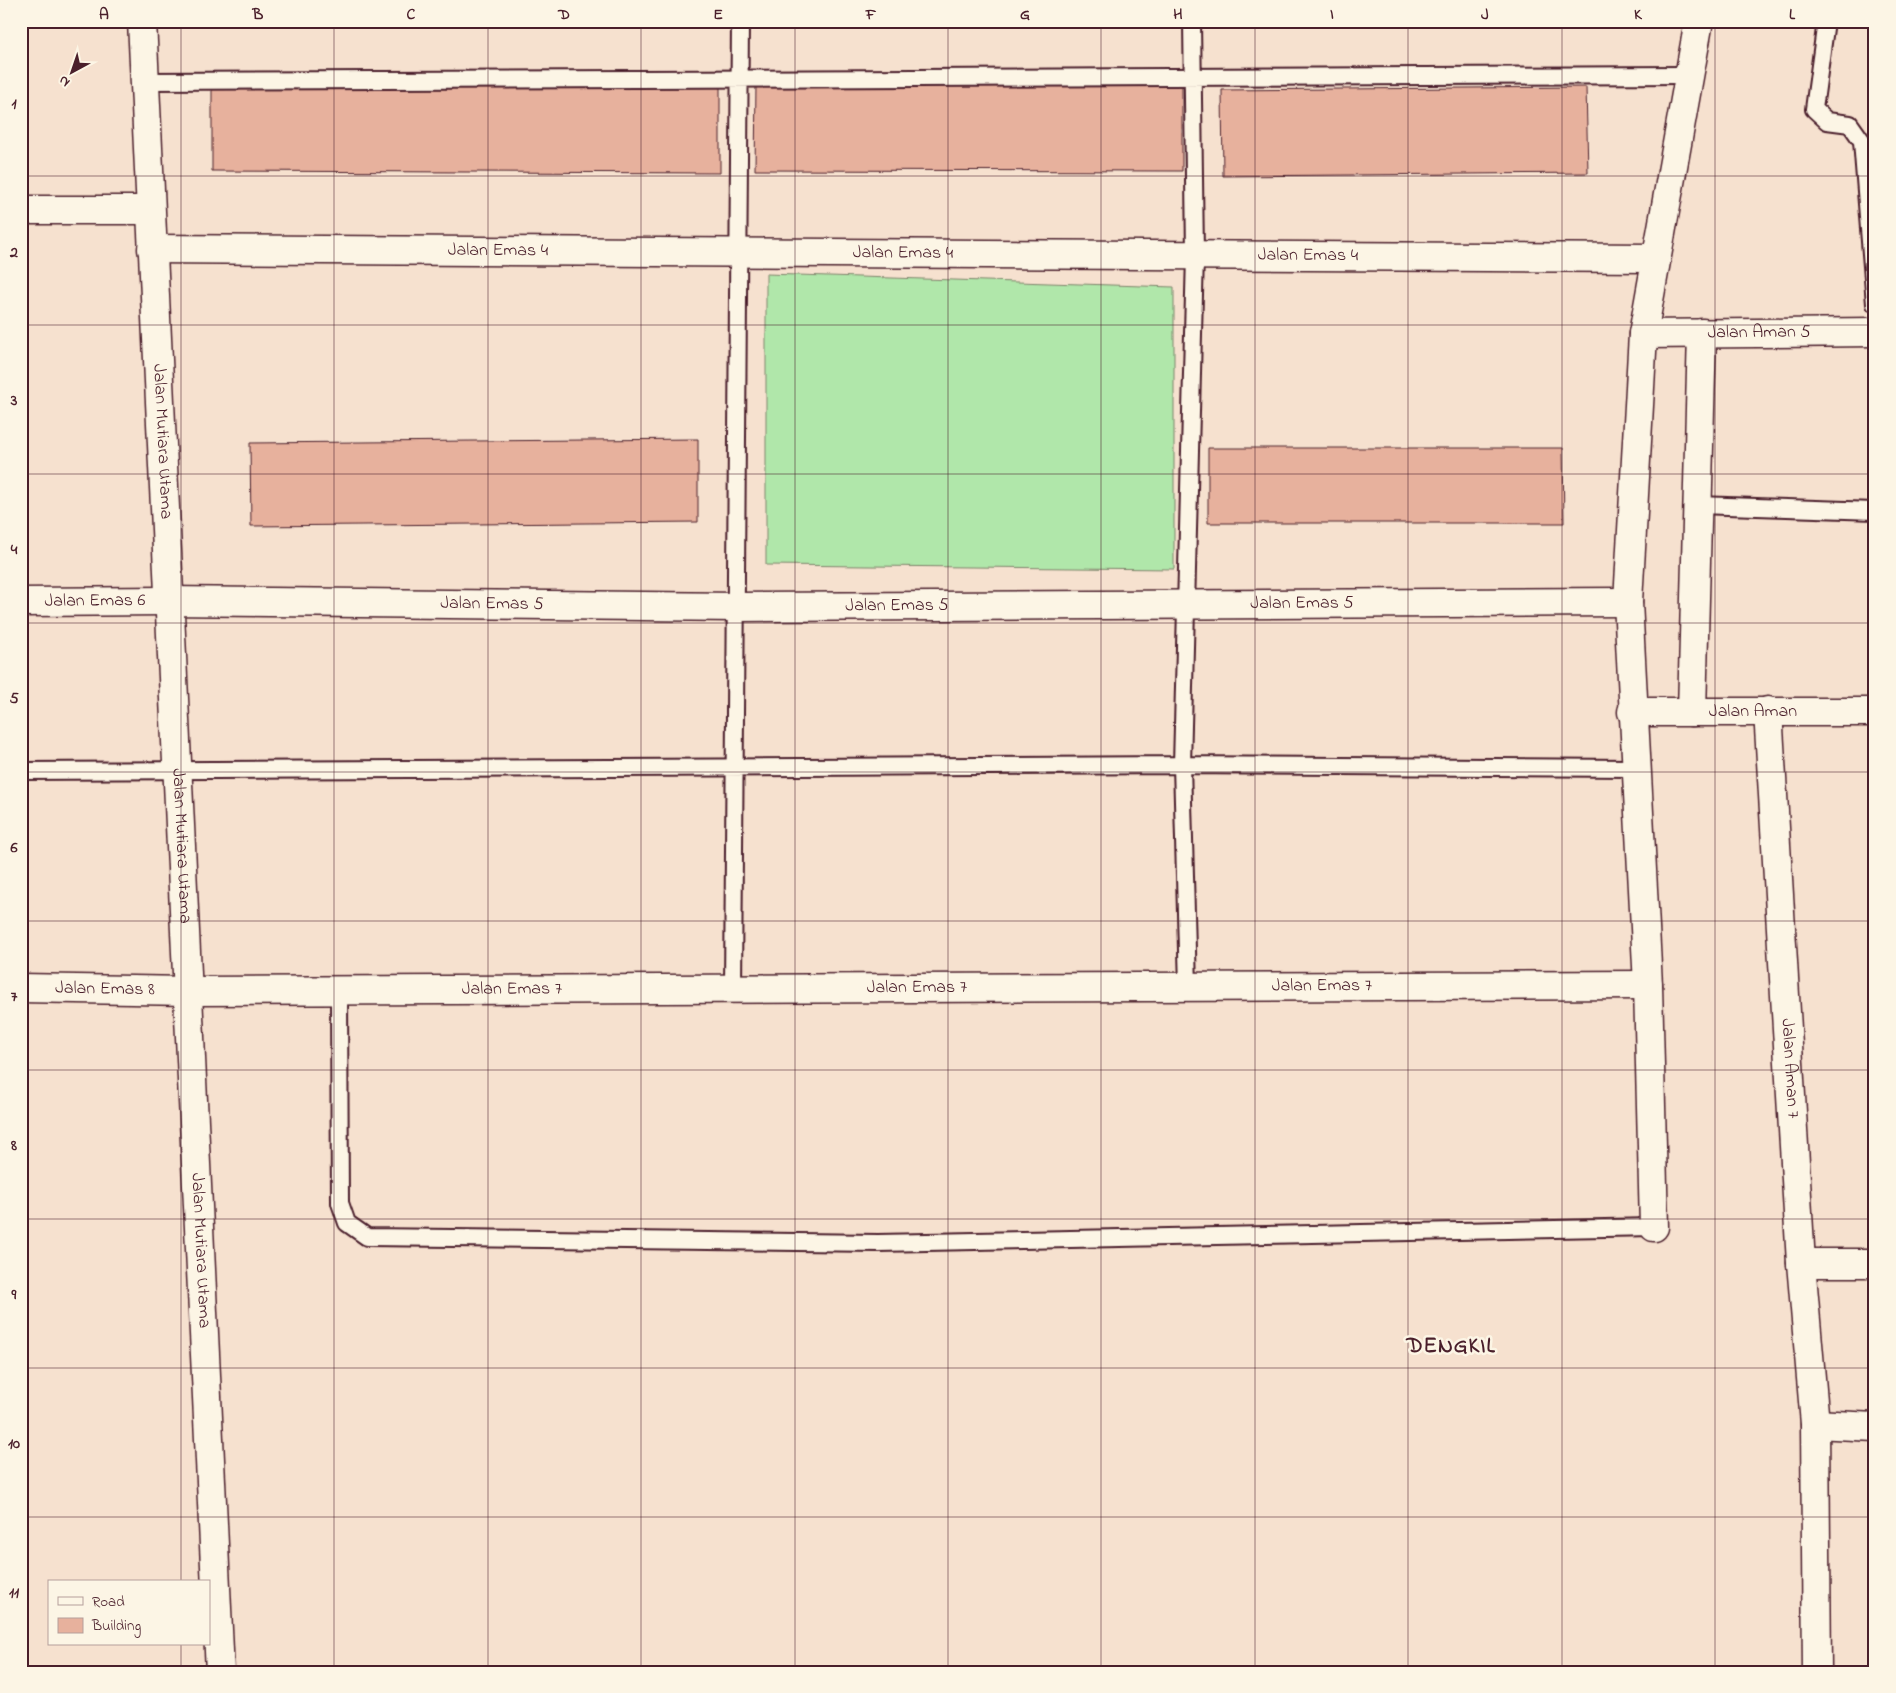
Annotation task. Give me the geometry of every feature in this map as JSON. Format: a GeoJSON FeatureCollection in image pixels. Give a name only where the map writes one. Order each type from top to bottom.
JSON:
{"type":"FeatureCollection","features":[{"type":"Feature","properties":{"kind":"street","name":"Jalan Mutiara Utama"},"geometry":{"type":"LineString","coordinates":[[142,21],[220,1672]]}},
{"type":"Feature","properties":{"kind":"street"},"geometry":{"type":"LineString","coordinates":[[1654,1227],[1648,985],[1632,712],[1628,602],[1643,334],[1655,258],[1699,21]]}},
{"type":"Feature","properties":{"kind":"street"},"geometry":{"type":"LineString","coordinates":[[21,210],[150,210]]}},
{"type":"Feature","properties":{"kind":"street","name":"Jalan Emas 4"},"geometry":{"type":"LineString","coordinates":[[152,249],[1655,258]]}},
{"type":"Feature","properties":{"kind":"street","name":"Jalan Aman 5"},"geometry":{"type":"LineString","coordinates":[[1643,334],[1875,332]]}},
{"type":"Feature","properties":{"kind":"street"},"geometry":{"type":"LineString","coordinates":[[1692,712],[1702,333]]}},
{"type":"Feature","properties":{"kind":"street","name":"Jalan Emas 6"},"geometry":{"type":"LineString","coordinates":[[21,602],[168,601]]}},
{"type":"Feature","properties":{"kind":"street","name":"Jalan Emas 5"},"geometry":{"type":"LineString","coordinates":[[168,601],[737,607],[1628,602]]}},
{"type":"Feature","properties":{"kind":"street","name":"Jalan Aman"},"geometry":{"type":"LineString","coordinates":[[1632,712],[1875,712]]}},
{"type":"Feature","properties":{"kind":"street","name":"Jalan Aman 7"},"geometry":{"type":"LineString","coordinates":[[1768,712],[1801,1263],[1815,1424],[1817,1672]]}},
{"type":"Feature","properties":{"kind":"street","name":"Jalan Emas 7"},"geometry":{"type":"LineString","coordinates":[[188,992],[1648,985]]}},
{"type":"Feature","properties":{"kind":"street","name":"Jalan Emas 8"},"geometry":{"type":"LineString","coordinates":[[21,988],[188,992]]}},
{"type":"Feature","properties":{"kind":"street"},"geometry":{"type":"LineString","coordinates":[[1801,1263],[1875,1264]]}},
{"type":"Feature","properties":{"kind":"street"},"geometry":{"type":"LineString","coordinates":[[1815,1424],[1875,1427]]}},
{"type":"Feature","properties":{"kind":"lane"},"geometry":{"type":"LineString","coordinates":[[733,990],[740,252],[740,21]]}},
{"type":"Feature","properties":{"kind":"lane"},"geometry":{"type":"LineString","coordinates":[[1188,988],[1182,765],[1195,255],[1192,21]]}},
{"type":"Feature","properties":{"kind":"lane"},"geometry":{"type":"LineString","coordinates":[[1826,21],[1814,109],[1827,121],[1850,124],[1862,141],[1875,304]]}},
{"type":"Feature","properties":{"kind":"lane"},"geometry":{"type":"LineString","coordinates":[[145,81],[1689,75]]}},
{"type":"Feature","properties":{"kind":"lane"},"geometry":{"type":"LineString","coordinates":[[1698,505],[1875,511]]}},
{"type":"Feature","properties":{"kind":"lane"},"geometry":{"type":"LineString","coordinates":[[21,771],[1182,765],[1635,768]]}},
{"type":"Feature","properties":{"kind":"lane"},"geometry":{"type":"LineString","coordinates":[[339,991],[340,1203],[347,1223],[367,1237],[878,1243],[1654,1227]]}},
{"type":"Feature","properties":{"kind":"green space"},"geometry":{"type":"Polygon","coordinates":[[[766,274],[1174,287],[1174,569],[766,565],[766,274]]]}},
{"type":"Feature","properties":{"kind":"building"},"geometry":{"type":"Polygon","coordinates":[[[212,84],[720,87],[720,173],[212,171],[212,84]]]}},
{"type":"Feature","properties":{"kind":"building"},"geometry":{"type":"Polygon","coordinates":[[[756,85],[1182,85],[1182,171],[755,170],[756,85]]]}},
{"type":"Feature","properties":{"kind":"building"},"geometry":{"type":"Polygon","coordinates":[[[1586,87],[1588,173],[1223,176],[1222,90],[1586,87]]]}},
{"type":"Feature","properties":{"kind":"building"},"geometry":{"type":"Polygon","coordinates":[[[698,439],[698,522],[251,526],[250,443],[698,439]]]}},
{"type":"Feature","properties":{"kind":"building"},"geometry":{"type":"Polygon","coordinates":[[[1208,448],[1563,448],[1564,523],[1208,523],[1208,448]]]}},
{"type":"Feature","properties":{"kind":"district","name":"DENGKIL"},"geometry":{"type":"Point","coordinates":[1451,1347]}}]}
